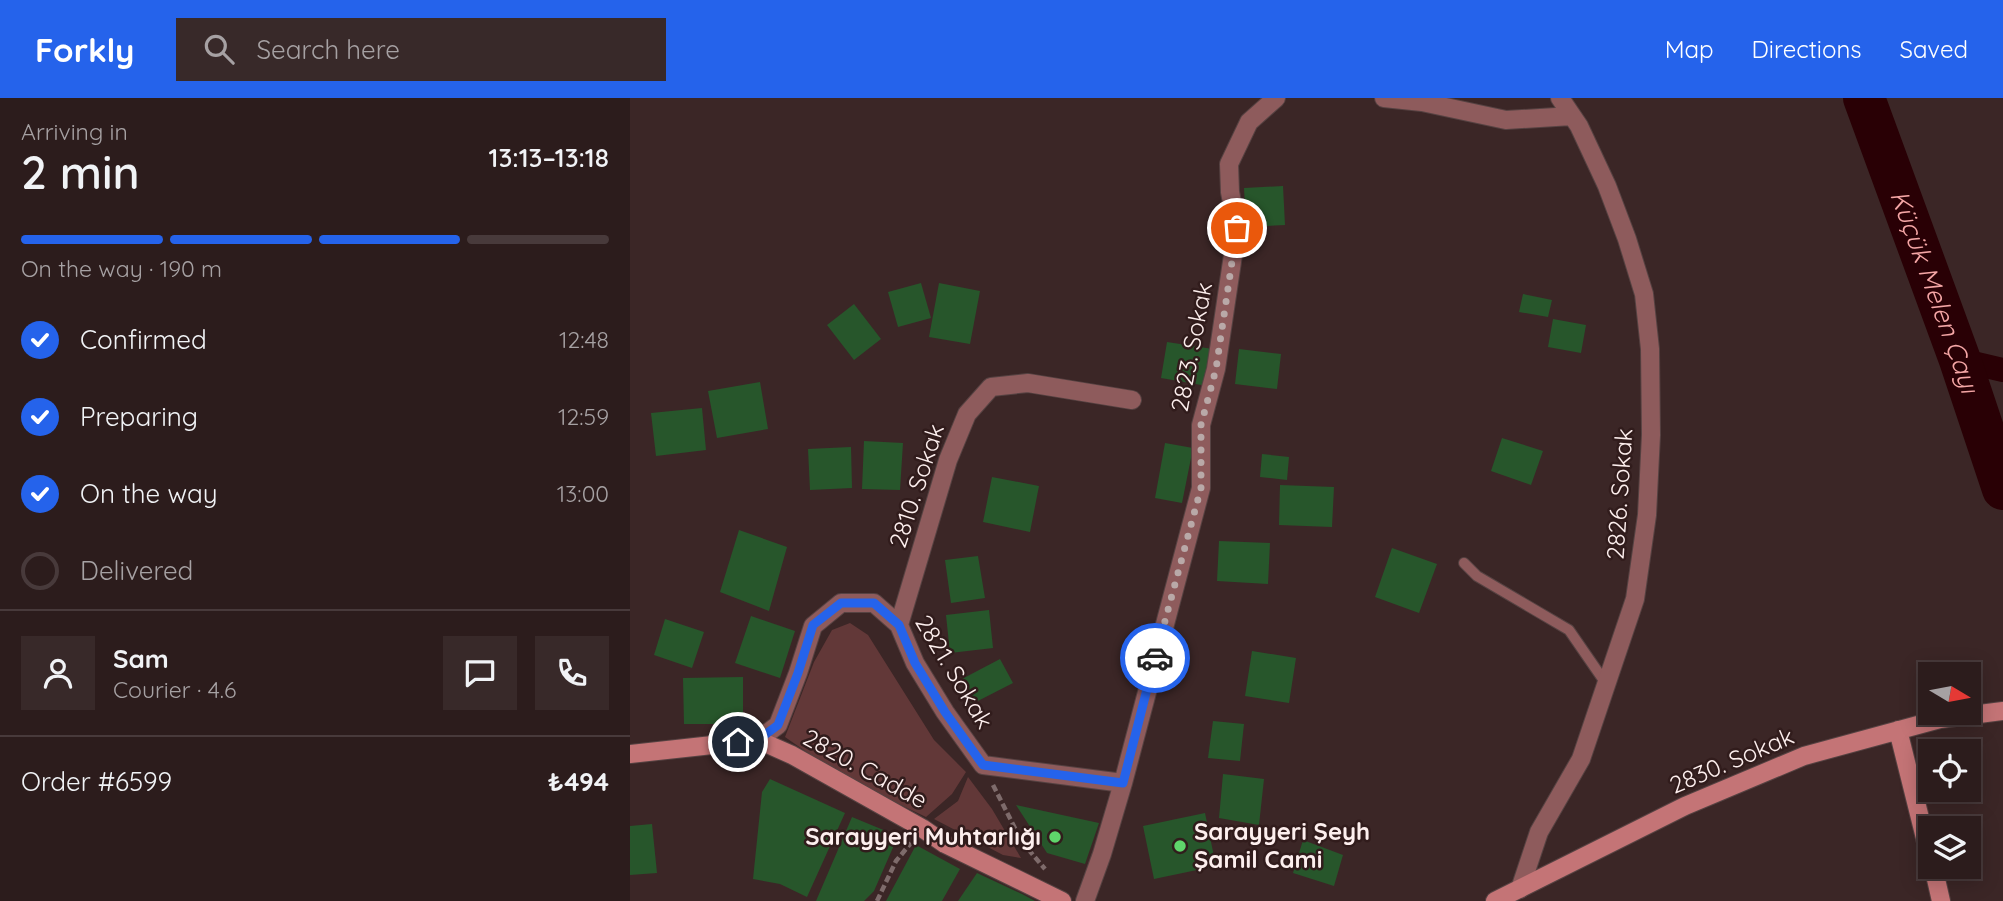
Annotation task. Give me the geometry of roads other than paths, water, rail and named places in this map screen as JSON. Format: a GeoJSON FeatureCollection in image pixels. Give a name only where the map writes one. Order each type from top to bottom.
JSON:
{"type":"FeatureCollection","features":[{"type":"Feature","properties":{"kind":"street","name":"2823. Sokak"},"geometry":{"type":"LineString","coordinates":[[1085,901],[1123,783],[1201,488],[1201,425],[1216,369],[1237,228],[1230,192],[1229,164],[1248,122],[1276,98]]}},
{"type":"Feature","properties":{"kind":"street"},"geometry":{"type":"LineString","coordinates":[[1384,98],[1422,102],[1506,120],[1572,116]]}},
{"type":"Feature","properties":{"kind":"street","name":"2826. Sokak"},"geometry":{"type":"LineString","coordinates":[[1520,889],[1539,832],[1581,759],[1607,685],[1635,599],[1647,515],[1651,435],[1650,349],[1644,294],[1607,186],[1579,126],[1560,98]]}},
{"type":"Feature","properties":{"kind":"street","name":"2810. Sokak"},"geometry":{"type":"LineString","coordinates":[[899,625],[948,460],[967,414],[991,387],[1028,383],[1132,400]]}},
{"type":"Feature","properties":{"kind":"street","name":"2821. Sokak"},"geometry":{"type":"LineString","coordinates":[[758,740],[778,725],[813,625],[841,603],[874,603],[899,625],[915,663],[945,712],[983,765],[1123,783]]}},
{"type":"Feature","properties":{"kind":"street","name":"2830. Sokak"},"geometry":{"type":"LineString","coordinates":[[1495,901],[1685,806],[1793,761],[1940,719],[2003,711]]}},
{"type":"Feature","properties":{"kind":"street"},"geometry":{"type":"LineString","coordinates":[[1898,730],[1920,816]]}},
{"type":"Feature","properties":{"kind":"street"},"geometry":{"type":"LineString","coordinates":[[630,754],[758,740]]}},
{"type":"Feature","properties":{"kind":"street","name":"2820. Cadde"},"geometry":{"type":"LineString","coordinates":[[758,740],[792,755],[922,828],[945,844],[1062,901]]}},
{"type":"Feature","properties":{"kind":"street"},"geometry":{"type":"LineString","coordinates":[[1936,879],[1941,901]]}},
{"type":"Feature","properties":{"kind":"lane"},"geometry":{"type":"LineString","coordinates":[[1464,563],[1477,576],[1569,630],[1607,685]]}},
{"type":"Feature","properties":{"kind":"waterway","name":"Küçük Melen Çayı"},"geometry":{"type":"LineString","coordinates":[[1864,98],[1960,360],[2003,489]]}},
{"type":"Feature","properties":{"kind":"waterway"},"geometry":{"type":"LineString","coordinates":[[1960,360],[2003,370]]}},
{"type":"Feature","properties":{"kind":"place","name":"Sarayyeri Muhtarlığı"},"geometry":{"type":"Point","coordinates":[1055,837]}},
{"type":"Feature","properties":{"kind":"place","name":"Sarayyeri Şeyh Şamil Cami"},"geometry":{"type":"Point","coordinates":[1180,846]}}]}
